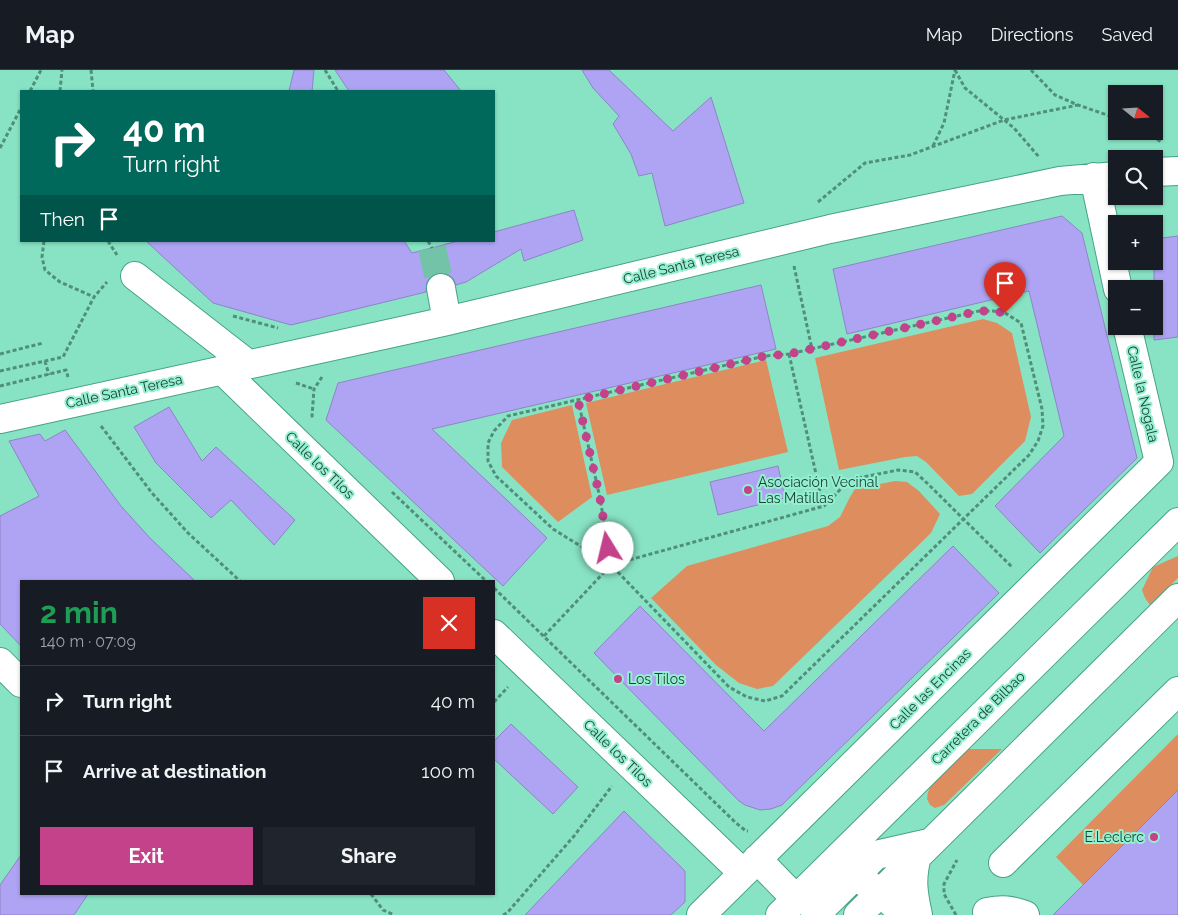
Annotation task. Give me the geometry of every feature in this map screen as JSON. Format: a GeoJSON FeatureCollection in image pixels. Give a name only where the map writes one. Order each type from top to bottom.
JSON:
{"type":"FeatureCollection","features":[{"type":"Feature","properties":{"kind":"street"},"geometry":{"type":"LineString","coordinates":[[1163,172],[1178,171]]}},
{"type":"Feature","properties":{"kind":"street","name":"Calle Santa Teresa"},"geometry":{"type":"LineString","coordinates":[[0,419],[447,321],[797,237],[1060,181],[1105,177]]}},
{"type":"Feature","properties":{"kind":"street"},"geometry":{"type":"LineString","coordinates":[[1105,177],[1117,280]]}},
{"type":"Feature","properties":{"kind":"street"},"geometry":{"type":"LineString","coordinates":[[123,277],[248,364]]}},
{"type":"Feature","properties":{"kind":"street"},"geometry":{"type":"LineString","coordinates":[[441,288],[447,321]]}},
{"type":"Feature","properties":{"kind":"street","name":"Calle la Nogala"},"geometry":{"type":"LineString","coordinates":[[1129,335],[1159,462]]}},
{"type":"Feature","properties":{"kind":"street","name":"Calle los Tilos"},"geometry":{"type":"LineString","coordinates":[[222,370],[439,580]]}},
{"type":"Feature","properties":{"kind":"street","name":"Calle las Encinas"},"geometry":{"type":"LineString","coordinates":[[701,915],[1159,462]]}},
{"type":"Feature","properties":{"kind":"street","name":"Carretera de Bilbao"},"geometry":{"type":"LineString","coordinates":[[797,910],[1178,522]]}},
{"type":"Feature","properties":{"kind":"street"},"geometry":{"type":"LineString","coordinates":[[858,915],[1178,598]]}},
{"type":"Feature","properties":{"kind":"street","name":"Calle los Tilos"},"geometry":{"type":"LineString","coordinates":[[495,635],[629,764],[750,866],[797,910]]}},
{"type":"Feature","properties":{"kind":"street"},"geometry":{"type":"LineString","coordinates":[[0,662],[20,682]]}},
{"type":"Feature","properties":{"kind":"street"},"geometry":{"type":"LineString","coordinates":[[1003,863],[1178,691]]}},
{"type":"Feature","properties":{"kind":"street"},"geometry":{"type":"LineString","coordinates":[[797,910],[850,880],[876,855],[923,850]]}},
{"type":"Feature","properties":{"kind":"street"},"geometry":{"type":"LineString","coordinates":[[918,915],[913,893],[913,871],[923,850]]}},
{"type":"Feature","properties":{"kind":"street"},"geometry":{"type":"LineString","coordinates":[[850,880],[866,882],[881,892],[904,915]]}},
{"type":"Feature","properties":{"kind":"street"},"geometry":{"type":"LineString","coordinates":[[986,914],[999,910],[1013,910],[1025,915]]}},
{"type":"Feature","properties":{"kind":"path"},"geometry":{"type":"LineString","coordinates":[[31,90],[41,70]]}},
{"type":"Feature","properties":{"kind":"path"},"geometry":{"type":"LineString","coordinates":[[60,90],[62,70]]}},
{"type":"Feature","properties":{"kind":"path"},"geometry":{"type":"LineString","coordinates":[[91,70],[93,90]]}},
{"type":"Feature","properties":{"kind":"path"},"geometry":{"type":"LineString","coordinates":[[325,70],[337,90]]}},
{"type":"Feature","properties":{"kind":"path"},"geometry":{"type":"LineString","coordinates":[[955,70],[965,88],[1014,128],[1060,181]]}},
{"type":"Feature","properties":{"kind":"path"},"geometry":{"type":"LineString","coordinates":[[933,146],[944,123],[955,70]]}},
{"type":"Feature","properties":{"kind":"path"},"geometry":{"type":"LineString","coordinates":[[1031,70],[1055,95],[1108,115]]}},
{"type":"Feature","properties":{"kind":"path"},"geometry":{"type":"LineString","coordinates":[[797,237],[808,210],[865,163],[910,155],[1004,120],[1078,105]]}},
{"type":"Feature","properties":{"kind":"path"},"geometry":{"type":"LineString","coordinates":[[0,148],[20,110]]}},
{"type":"Feature","properties":{"kind":"path"},"geometry":{"type":"LineString","coordinates":[[44,242],[42,257],[45,270],[60,282],[94,297]]}},
{"type":"Feature","properties":{"kind":"path"},"geometry":{"type":"LineString","coordinates":[[429,242],[432,248]]}},
{"type":"Feature","properties":{"kind":"path"},"geometry":{"type":"LineString","coordinates":[[793,265],[812,349]]}},
{"type":"Feature","properties":{"kind":"path"},"geometry":{"type":"LineString","coordinates":[[0,371],[64,357],[94,297],[123,277]]}},
{"type":"Feature","properties":{"kind":"path"},"geometry":{"type":"LineString","coordinates":[[979,311],[1005,313],[1021,323],[1042,408],[1043,426],[1038,441],[1030,455],[782,696],[765,701],[747,697],[729,687],[611,565],[553,529],[496,476],[488,461],[488,442],[494,431],[508,416],[765,356],[789,354],[979,311]]}},
{"type":"Feature","properties":{"kind":"path"},"geometry":{"type":"LineString","coordinates":[[0,354],[43,343]]}},
{"type":"Feature","properties":{"kind":"path"},"geometry":{"type":"LineString","coordinates":[[789,354],[824,506]]}},
{"type":"Feature","properties":{"kind":"path"},"geometry":{"type":"LineString","coordinates":[[320,423],[312,416],[314,390],[323,376],[328,374]]}},
{"type":"Feature","properties":{"kind":"path"},"geometry":{"type":"LineString","coordinates":[[578,400],[600,498],[611,565]]}},
{"type":"Feature","properties":{"kind":"path"},"geometry":{"type":"LineString","coordinates":[[99,424],[152,492],[188,533],[239,580]]}},
{"type":"Feature","properties":{"kind":"path"},"geometry":{"type":"LineString","coordinates":[[544,636],[611,565],[824,506],[849,480],[898,470],[915,472],[1015,570]]}},
{"type":"Feature","properties":{"kind":"path"},"geometry":{"type":"LineString","coordinates":[[392,492],[485,580]]}},
{"type":"Feature","properties":{"kind":"path"},"geometry":{"type":"LineString","coordinates":[[495,589],[741,827]]}},
{"type":"Feature","properties":{"kind":"path"},"geometry":{"type":"LineString","coordinates":[[504,915],[574,836],[629,764]]}},
{"type":"Feature","properties":{"kind":"path"},"geometry":{"type":"LineString","coordinates":[[956,915],[944,894],[944,884],[959,856]]}},
{"type":"Feature","properties":{"kind":"path"},"geometry":{"type":"LineString","coordinates":[[373,895],[384,910],[394,915]]}},
{"type":"Feature","properties":{"kind":"shaded area"},"geometry":{"type":"Polygon","coordinates":[[[983,319],[997,323],[1012,333],[1031,417],[1025,441],[972,494],[959,496],[926,462],[917,456],[839,470],[815,358],[983,319]]]}},
{"type":"Feature","properties":{"kind":"shaded area"},"geometry":{"type":"Polygon","coordinates":[[[766,360],[788,452],[607,495],[586,403],[766,360]]]}},
{"type":"Feature","properties":{"kind":"shaded area"},"geometry":{"type":"Polygon","coordinates":[[[572,405],[592,497],[558,522],[502,467],[501,443],[512,420],[572,405]]]}},
{"type":"Feature","properties":{"kind":"shaded area"},"geometry":{"type":"Polygon","coordinates":[[[895,481],[907,482],[919,491],[940,514],[931,533],[773,686],[757,689],[739,683],[716,665],[651,598],[687,566],[828,526],[840,517],[855,489],[895,481]]]}},
{"type":"Feature","properties":{"kind":"shaded area"},"geometry":{"type":"Polygon","coordinates":[[[1178,556],[1178,578],[1150,605],[1142,590],[1153,567],[1178,556]]]}},
{"type":"Feature","properties":{"kind":"shaded area"},"geometry":{"type":"Polygon","coordinates":[[[1178,734],[1178,790],[1083,885],[1056,857],[1178,734]]]}},
{"type":"Feature","properties":{"kind":"shaded area"},"geometry":{"type":"Polygon","coordinates":[[[967,749],[1002,749],[944,805],[935,808],[930,805],[927,799],[932,783],[967,749]]]}},
{"type":"Feature","properties":{"kind":"building"},"geometry":{"type":"Polygon","coordinates":[[[294,70],[314,70],[312,90],[289,90],[294,70]]]}},
{"type":"Feature","properties":{"kind":"building"},"geometry":{"type":"Polygon","coordinates":[[[335,70],[444,70],[460,90],[348,90],[335,70]]]}},
{"type":"Feature","properties":{"kind":"building"},"geometry":{"type":"Polygon","coordinates":[[[582,70],[609,70],[673,131],[711,97],[744,203],[665,226],[652,173],[639,176],[631,154],[613,124],[619,116],[593,88],[582,70]]]}},
{"type":"Feature","properties":{"kind":"building"},"geometry":{"type":"Polygon","coordinates":[[[574,210],[583,240],[524,261],[521,249],[466,282],[456,285],[453,278],[447,274],[438,273],[431,276],[427,282],[426,292],[291,325],[213,303],[147,242],[405,242],[412,253],[454,242],[495,242],[495,232],[574,210]]]}},
{"type":"Feature","properties":{"kind":"building"},"geometry":{"type":"Polygon","coordinates":[[[1062,216],[1082,233],[1137,458],[1040,553],[995,506],[1064,436],[1029,291],[847,334],[833,269],[1062,216]]]}},
{"type":"Feature","properties":{"kind":"building"},"geometry":{"type":"Polygon","coordinates":[[[1178,236],[1178,337],[1154,340],[1154,335],[1163,335],[1163,280],[1154,280],[1154,270],[1163,270],[1163,238],[1178,236]]]}},
{"type":"Feature","properties":{"kind":"building"},"geometry":{"type":"Polygon","coordinates":[[[761,285],[776,349],[432,429],[547,538],[503,586],[326,420],[338,383],[761,285]]]}},
{"type":"Feature","properties":{"kind":"building"},"geometry":{"type":"Polygon","coordinates":[[[169,407],[202,461],[216,447],[295,520],[274,545],[231,500],[211,518],[156,463],[134,427],[169,407]]]}},
{"type":"Feature","properties":{"kind":"building"},"geometry":{"type":"Polygon","coordinates":[[[65,430],[121,506],[150,538],[194,580],[20,580],[20,645],[0,624],[0,516],[39,496],[9,441],[40,434],[45,441],[65,430]]]}},
{"type":"Feature","properties":{"kind":"building","name":"Asociación Vecinal Las Matillas"},"geometry":{"type":"Polygon","coordinates":[[[778,466],[785,498],[718,515],[710,482],[778,466]]]}},
{"type":"Feature","properties":{"kind":"building"},"geometry":{"type":"Polygon","coordinates":[[[953,546],[999,593],[782,805],[771,809],[760,810],[739,801],[594,653],[640,606],[764,731],[953,546]]]}},
{"type":"Feature","properties":{"kind":"building"},"geometry":{"type":"Polygon","coordinates":[[[511,724],[578,787],[553,814],[495,760],[495,740],[511,724]]]}},
{"type":"Feature","properties":{"kind":"building","name":"E.Leclerc"},"geometry":{"type":"Polygon","coordinates":[[[1178,790],[1178,915],[1053,915],[1178,790]]]}},
{"type":"Feature","properties":{"kind":"building"},"geometry":{"type":"Polygon","coordinates":[[[624,811],[685,871],[685,902],[671,915],[525,915],[624,811]]]}},
{"type":"Feature","properties":{"kind":"building"},"geometry":{"type":"Polygon","coordinates":[[[20,856],[20,895],[87,895],[74,915],[0,915],[0,885],[20,856]]]}},
{"type":"Feature","properties":{"kind":"tunnel"},"geometry":{"type":"LineString","coordinates":[[432,248],[441,288]]}},
{"type":"Feature","properties":{"kind":"place","name":"Asociación Vecinal Las Matillas"},"geometry":{"type":"Point","coordinates":[748,490]}},
{"type":"Feature","properties":{"kind":"place","name":"Los Tilos"},"geometry":{"type":"Point","coordinates":[618,679]}},
{"type":"Feature","properties":{"kind":"place","name":"E.Leclerc"},"geometry":{"type":"Point","coordinates":[1154,837]}},
{"type":"Feature","properties":{"kind":"route"},"geometry":{"type":"LineString","coordinates":[[608,548],[600,498],[578,400],[765,356],[789,354],[979,311],[1005,313]]}}]}
